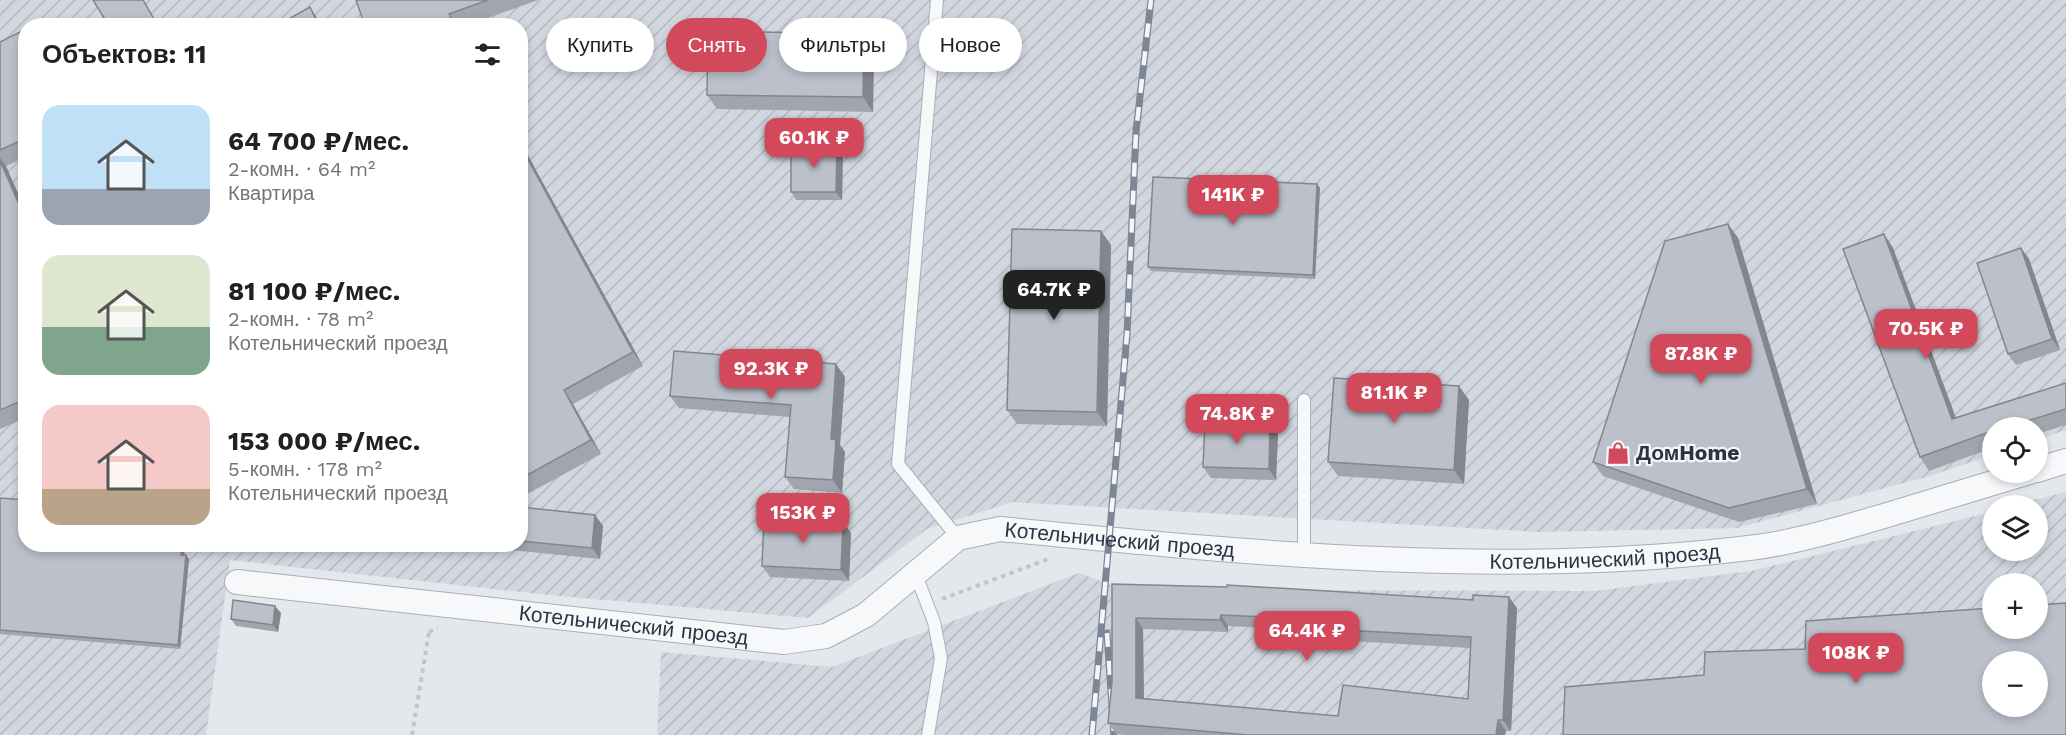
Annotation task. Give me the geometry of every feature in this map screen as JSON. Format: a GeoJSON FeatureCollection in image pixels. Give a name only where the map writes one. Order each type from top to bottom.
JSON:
{"type":"FeatureCollection","features":[{"type":"Feature","properties":{"kind":"street"},"geometry":{"type":"LineString","coordinates":[[2048,467],[2066,461]]}},
{"type":"Feature","properties":{"kind":"street","name":"Котельнический проезд"},"geometry":{"type":"LineString","coordinates":[[237,582],[784,642],[826,636],[866,615],[958,538],[1000,529],[1304,554],[1492,561],[1620,558],[1760,547],[1841,528],[1992,483]]}},
{"type":"Feature","properties":{"kind":"lane"},"geometry":{"type":"LineString","coordinates":[[937,0],[898,464],[958,538]]}},
{"type":"Feature","properties":{"kind":"lane"},"geometry":{"type":"LineString","coordinates":[[1304,400],[1304,554]]}},
{"type":"Feature","properties":{"kind":"lane"},"geometry":{"type":"LineString","coordinates":[[916,575],[928,604],[941,658],[928,735]]}},
{"type":"Feature","properties":{"kind":"path"},"geometry":{"type":"LineString","coordinates":[[928,604],[1059,555]]}},
{"type":"Feature","properties":{"kind":"path"},"geometry":{"type":"LineString","coordinates":[[412,735],[434,604]]}},
{"type":"Feature","properties":{"kind":"path"},"geometry":{"type":"LineString","coordinates":[[429,632],[449,623]]}},
{"type":"Feature","properties":{"kind":"shaded area"},"geometry":{"type":"Polygon","coordinates":[[[0,0],[2066,0],[2066,430],[2048,436],[2048,417],[1982,417],[1982,458],[1930,476],[1737,528],[1538,532],[1013,502],[927,529],[808,618],[549,595],[230,560],[206,735],[0,735],[0,0]]]}},
{"type":"Feature","properties":{"kind":"shaded area"},"geometry":{"type":"Polygon","coordinates":[[[2066,492],[2066,735],[657,735],[661,652],[832,667],[1079,573],[1124,590],[1595,591],[1751,571],[1982,514],[1982,561],[2048,561],[2048,496],[2066,492]]]}},
{"type":"Feature","properties":{"kind":"building"},"geometry":{"type":"Polygon","coordinates":[[[93,0],[143,0],[153,18],[104,18],[93,0]]]}},
{"type":"Feature","properties":{"kind":"building"},"geometry":{"type":"Polygon","coordinates":[[[356,0],[488,0],[449,14],[451,18],[362,18],[356,0]]]}},
{"type":"Feature","properties":{"kind":"building"},"geometry":{"type":"Polygon","coordinates":[[[310,7],[315,18],[290,18],[310,7]]]}},
{"type":"Feature","properties":{"kind":"building"},"geometry":{"type":"Polygon","coordinates":[[[767,32],[779,32],[779,72],[863,72],[863,97],[707,95],[707,72],[767,72],[767,32]]]}},
{"type":"Feature","properties":{"kind":"building"},"geometry":{"type":"Polygon","coordinates":[[[18,33],[18,142],[0,150],[0,42],[18,33]]]}},
{"type":"Feature","properties":{"kind":"building"},"geometry":{"type":"Polygon","coordinates":[[[791,146],[837,147],[836,192],[791,192],[791,146]]]}},
{"type":"Feature","properties":{"kind":"building"},"geometry":{"type":"Polygon","coordinates":[[[528,160],[633,352],[564,390],[591,440],[528,475],[528,160]]]}},
{"type":"Feature","properties":{"kind":"building"},"geometry":{"type":"Polygon","coordinates":[[[0,161],[18,202],[18,402],[0,410],[0,161]]]}},
{"type":"Feature","properties":{"kind":"building"},"geometry":{"type":"Polygon","coordinates":[[[1153,177],[1317,184],[1313,275],[1148,267],[1153,177]]]}},
{"type":"Feature","properties":{"kind":"building"},"geometry":{"type":"Polygon","coordinates":[[[1728,224],[1807,489],[1729,508],[1593,462],[1665,241],[1728,224]]]}},
{"type":"Feature","properties":{"kind":"building"},"geometry":{"type":"Polygon","coordinates":[[[1012,229],[1101,231],[1097,412],[1007,410],[1012,229]]]}},
{"type":"Feature","properties":{"kind":"building"},"geometry":{"type":"Polygon","coordinates":[[[1884,234],[1952,419],[2066,383],[2066,409],[2040,417],[1982,417],[1982,435],[1920,457],[1843,249],[1884,234]]]}},
{"type":"Feature","properties":{"kind":"building"},"geometry":{"type":"Polygon","coordinates":[[[2021,248],[2052,339],[2008,354],[1977,263],[2021,248]]]}},
{"type":"Feature","properties":{"kind":"building"},"geometry":{"type":"Polygon","coordinates":[[[674,351],[836,364],[831,439],[836,440],[833,480],[785,477],[791,405],[670,396],[674,351]]]}},
{"type":"Feature","properties":{"kind":"building"},"geometry":{"type":"Polygon","coordinates":[[[1334,378],[1459,386],[1454,470],[1328,462],[1334,378]]]}},
{"type":"Feature","properties":{"kind":"building"},"geometry":{"type":"Polygon","coordinates":[[[1205,421],[1270,423],[1269,469],[1203,467],[1205,421]]]}},
{"type":"Feature","properties":{"kind":"building"},"geometry":{"type":"Polygon","coordinates":[[[0,498],[18,499],[18,552],[181,552],[181,555],[186,555],[178,645],[0,630],[0,498]]]}},
{"type":"Feature","properties":{"kind":"building"},"geometry":{"type":"Polygon","coordinates":[[[528,508],[595,515],[592,548],[528,542],[528,508]]]}},
{"type":"Feature","properties":{"kind":"building"},"geometry":{"type":"Polygon","coordinates":[[[764,519],[843,522],[841,570],[762,566],[764,519]]]}},
{"type":"Feature","properties":{"kind":"building"},"geometry":{"type":"Polygon","coordinates":[[[1112,584],[1227,587],[1227,585],[1473,600],[1473,595],[1509,597],[1503,720],[1498,720],[1496,735],[1249,735],[1108,723],[1112,682],[1112,584]],[[1221,615],[1220,620],[1136,618],[1136,698],[1338,716],[1343,685],[1468,699],[1471,637],[1308,628],[1309,619],[1221,615]]]}},
{"type":"Feature","properties":{"kind":"building"},"geometry":{"type":"Polygon","coordinates":[[[233,600],[275,606],[273,625],[231,619],[233,600]]]}},
{"type":"Feature","properties":{"kind":"building"},"geometry":{"type":"Polygon","coordinates":[[[2066,603],[2066,735],[1563,735],[1565,687],[1704,675],[1705,652],[1805,649],[1806,621],[1982,609],[1982,639],[2048,639],[2048,604],[2066,603]]]}},
{"type":"Feature","properties":{"kind":"railway"},"geometry":{"type":"LineString","coordinates":[[1092,735],[1127,334],[1136,132],[1151,0]]}},
{"type":"Feature","properties":{"kind":"railway"},"geometry":{"type":"LineString","coordinates":[[1107,633],[1114,735]]}},
{"type":"Feature","properties":{"kind":"place","name":"ДомHome"},"geometry":{"type":"Point","coordinates":[1618,453]}}]}
